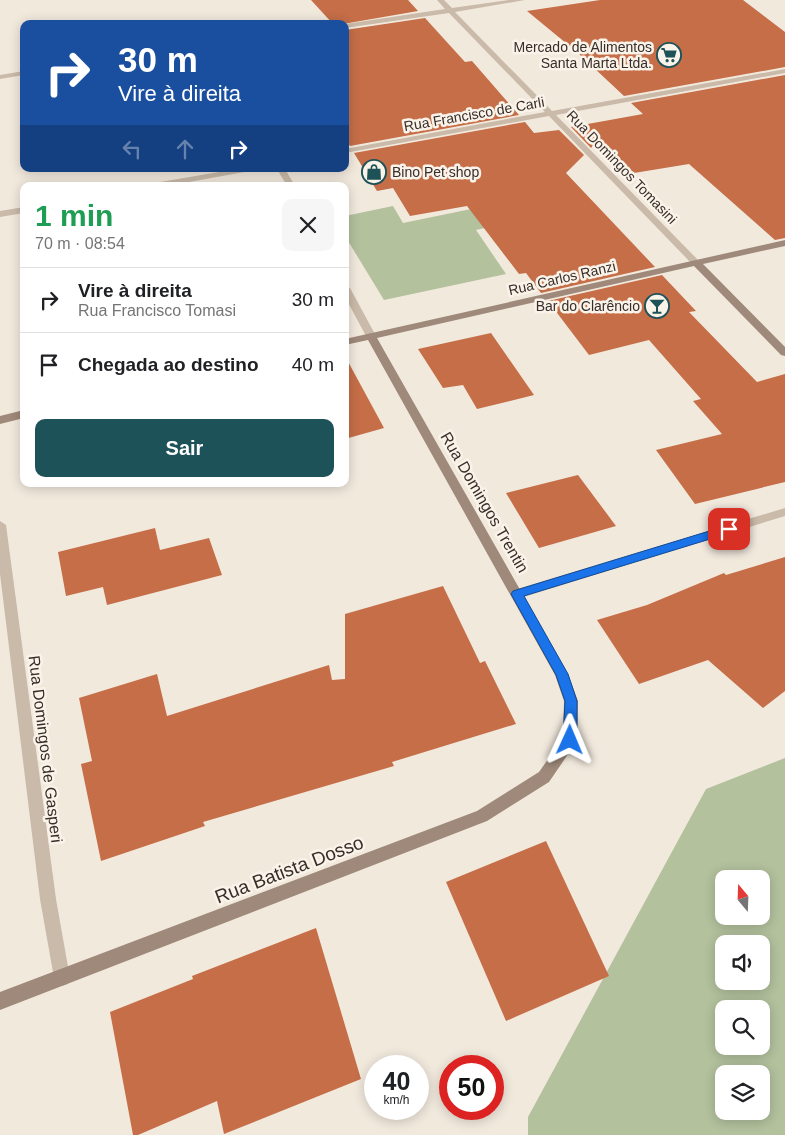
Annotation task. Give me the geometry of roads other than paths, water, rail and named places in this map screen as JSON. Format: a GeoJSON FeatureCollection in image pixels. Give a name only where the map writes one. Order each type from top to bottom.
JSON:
{"type":"FeatureCollection","features":[{"type":"Feature","properties":{"kind":"main road","name":"Rua Carlos Ranzi"},"geometry":{"type":"LineString","coordinates":[[349,341],[785,242]]}},
{"type":"Feature","properties":{"kind":"main road","name":"Rua Domingos Tomasini"},"geometry":{"type":"LineString","coordinates":[[696,263],[785,353]]}},
{"type":"Feature","properties":{"kind":"main road","name":"Rua Domingos Trentin"},"geometry":{"type":"LineString","coordinates":[[371,336],[562,674],[571,701],[570,740]]}},
{"type":"Feature","properties":{"kind":"main road"},"geometry":{"type":"LineString","coordinates":[[0,420],[20,415]]}},
{"type":"Feature","properties":{"kind":"main road","name":"Rua Batista Dosso"},"geometry":{"type":"LineString","coordinates":[[0,1001],[482,816],[544,777],[570,740]]}},
{"type":"Feature","properties":{"kind":"street","name":"Rua Domingos Tomasini"},"geometry":{"type":"LineString","coordinates":[[440,0],[696,263]]}},
{"type":"Feature","properties":{"kind":"street"},"geometry":{"type":"LineString","coordinates":[[349,25],[522,0]]}},
{"type":"Feature","properties":{"kind":"street","name":"Rua Francisco de Carli"},"geometry":{"type":"LineString","coordinates":[[349,150],[785,71]]}},
{"type":"Feature","properties":{"kind":"street"},"geometry":{"type":"LineString","coordinates":[[0,77],[20,74]]}},
{"type":"Feature","properties":{"kind":"street"},"geometry":{"type":"LineString","coordinates":[[177,182],[233,172]]}},
{"type":"Feature","properties":{"kind":"street"},"geometry":{"type":"LineString","coordinates":[[0,214],[20,211]]}},
{"type":"Feature","properties":{"kind":"street","name":"Rua Domingos Trentin"},"geometry":{"type":"LineString","coordinates":[[349,295],[371,336]]}},
{"type":"Feature","properties":{"kind":"street"},"geometry":{"type":"LineString","coordinates":[[517,594],[785,512]]}},
{"type":"Feature","properties":{"kind":"street","name":"Rua Domingos de Gasperi"},"geometry":{"type":"LineString","coordinates":[[0,525],[48,899],[62,978]]}},
{"type":"Feature","properties":{"kind":"place","name":"Mercado de Alimentos Santa Marta Ltda."},"geometry":{"type":"Point","coordinates":[669,55]}},
{"type":"Feature","properties":{"kind":"place","name":"Bino Pet shop"},"geometry":{"type":"Point","coordinates":[374,172]}},
{"type":"Feature","properties":{"kind":"place","name":"Bar do Clarêncio"},"geometry":{"type":"Point","coordinates":[657,306]}}]}
